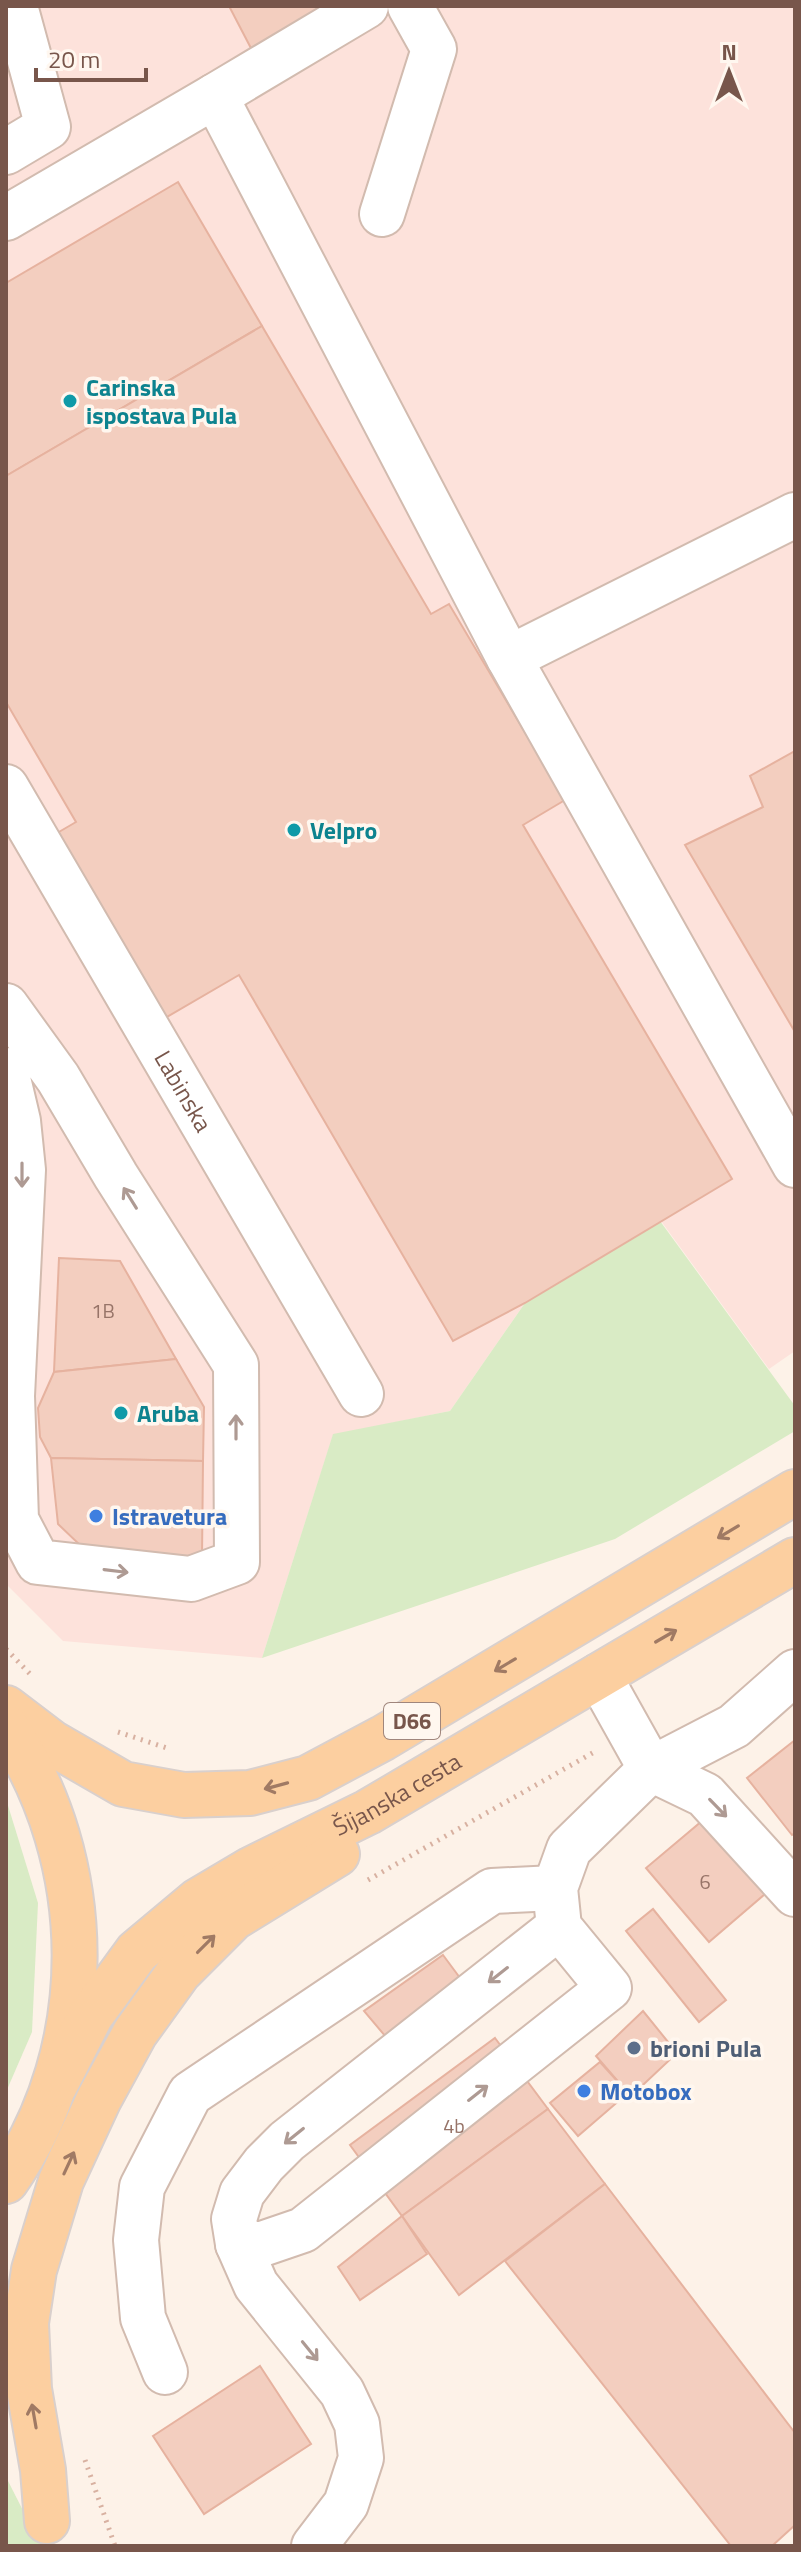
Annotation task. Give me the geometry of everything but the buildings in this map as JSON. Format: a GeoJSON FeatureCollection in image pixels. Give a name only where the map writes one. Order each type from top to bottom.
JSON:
{"type":"FeatureCollection","features":[{"type":"Feature","properties":{"kind":"main road","name":"D66"},"geometry":{"type":"LineString","coordinates":[[19,1692],[52,1743],[123,1784],[184,1795],[250,1793],[308,1778],[383,1738],[795,1492]]}},
{"type":"Feature","properties":{"kind":"main road","name":"Šijanska cesta"},"geometry":{"type":"LineString","coordinates":[[55,2085],[91,2015],[137,1952],[198,1901],[252,1869],[368,1812],[795,1560]]}},
{"type":"Feature","properties":{"kind":"main road","name":"D66"},"geometry":{"type":"LineString","coordinates":[[6,1727],[27,1758],[59,1836],[75,1918],[74,2003],[55,2085],[14,2170]]}},
{"type":"Feature","properties":{"kind":"main road"},"geometry":{"type":"LineString","coordinates":[[54,2534],[29,2389],[26,2323],[34,2270],[61,2181],[99,2099],[135,2033],[179,1972],[233,1918],[331,1860],[357,1834],[368,1812]]}},
{"type":"Feature","properties":{"kind":"main road"},"geometry":{"type":"LineString","coordinates":[[6,2208],[14,2170]]}},
{"type":"Feature","properties":{"kind":"main road"},"geometry":{"type":"LineString","coordinates":[[6,2437],[54,2534]]}},
{"type":"Feature","properties":{"kind":"street"},"geometry":{"type":"LineString","coordinates":[[6,152],[48,127],[15,6]]}},
{"type":"Feature","properties":{"kind":"street"},"geometry":{"type":"LineString","coordinates":[[6,218],[366,6]]}},
{"type":"Feature","properties":{"kind":"street"},"geometry":{"type":"LineString","coordinates":[[382,214],[434,49],[410,6]]}},
{"type":"Feature","properties":{"kind":"street"},"geometry":{"type":"LineString","coordinates":[[215,96],[509,658],[795,1165]]}},
{"type":"Feature","properties":{"kind":"street"},"geometry":{"type":"LineString","coordinates":[[509,658],[795,515]]}},
{"type":"Feature","properties":{"kind":"street","name":"Labinska"},"geometry":{"type":"LineString","coordinates":[[6,787],[361,1394]]}},
{"type":"Feature","properties":{"kind":"street"},"geometry":{"type":"LineString","coordinates":[[6,1006],[58,1078],[236,1365],[237,1562],[191,1579],[38,1562],[16,1520],[12,1396],[23,1170],[18,1121],[6,1070]]}},
{"type":"Feature","properties":{"kind":"street"},"geometry":{"type":"LineString","coordinates":[[314,2546],[346,2504],[361,2458],[357,2424],[342,2392],[256,2285],[238,2244],[234,2219],[242,2193],[287,2141],[557,1908],[569,1849],[651,1769],[734,1726],[795,1672]]}},
{"type":"Feature","properties":{"kind":"street"},"geometry":{"type":"LineString","coordinates":[[599,1676],[651,1769],[705,1795],[795,1894]]}},
{"type":"Feature","properties":{"kind":"street"},"geometry":{"type":"LineString","coordinates":[[165,2372],[143,2318],[136,2240],[142,2187],[190,2094],[492,1891],[557,1908],[609,1988],[303,2230],[262,2244],[238,2244]]}},
{"type":"Feature","properties":{"kind":"path"},"geometry":{"type":"LineString","coordinates":[[6,1649],[19,1692]]}},
{"type":"Feature","properties":{"kind":"path"},"geometry":{"type":"LineString","coordinates":[[105,1724],[118,1732],[180,1752]]}},
{"type":"Feature","properties":{"kind":"shaded area"},"geometry":{"type":"Polygon","coordinates":[[[6,6],[795,6],[795,1351],[769,1369],[661,1221],[525,1303],[450,1411],[333,1435],[262,1658],[63,1641],[6,1584],[6,6]]]}},
{"type":"Feature","properties":{"kind":"green space"},"geometry":{"type":"Polygon","coordinates":[[[660,1221],[795,1406],[795,1431],[615,1539],[262,1658],[333,1434],[450,1411],[525,1303],[660,1221]]]}},
{"type":"Feature","properties":{"kind":"green space"},"geometry":{"type":"Polygon","coordinates":[[[6,1799],[38,1903],[32,2032],[6,2092],[6,1799]]]}},
{"type":"Feature","properties":{"kind":"green space"},"geometry":{"type":"Polygon","coordinates":[[[6,2477],[41,2546],[6,2546],[6,2477]]]}},
{"type":"Feature","properties":{"kind":"place","name":"Carinska ispostava Pula"},"geometry":{"type":"Point","coordinates":[70,401]}},
{"type":"Feature","properties":{"kind":"place","name":"Velpro"},"geometry":{"type":"Point","coordinates":[294,830]}},
{"type":"Feature","properties":{"kind":"place","name":"Aruba"},"geometry":{"type":"Point","coordinates":[121,1413]}},
{"type":"Feature","properties":{"kind":"place","name":"Istravetura"},"geometry":{"type":"Point","coordinates":[96,1516]}},
{"type":"Feature","properties":{"kind":"place","name":"brioni Pula"},"geometry":{"type":"Point","coordinates":[634,2048]}},
{"type":"Feature","properties":{"kind":"place","name":"Motobox"},"geometry":{"type":"Point","coordinates":[584,2091]}}]}
